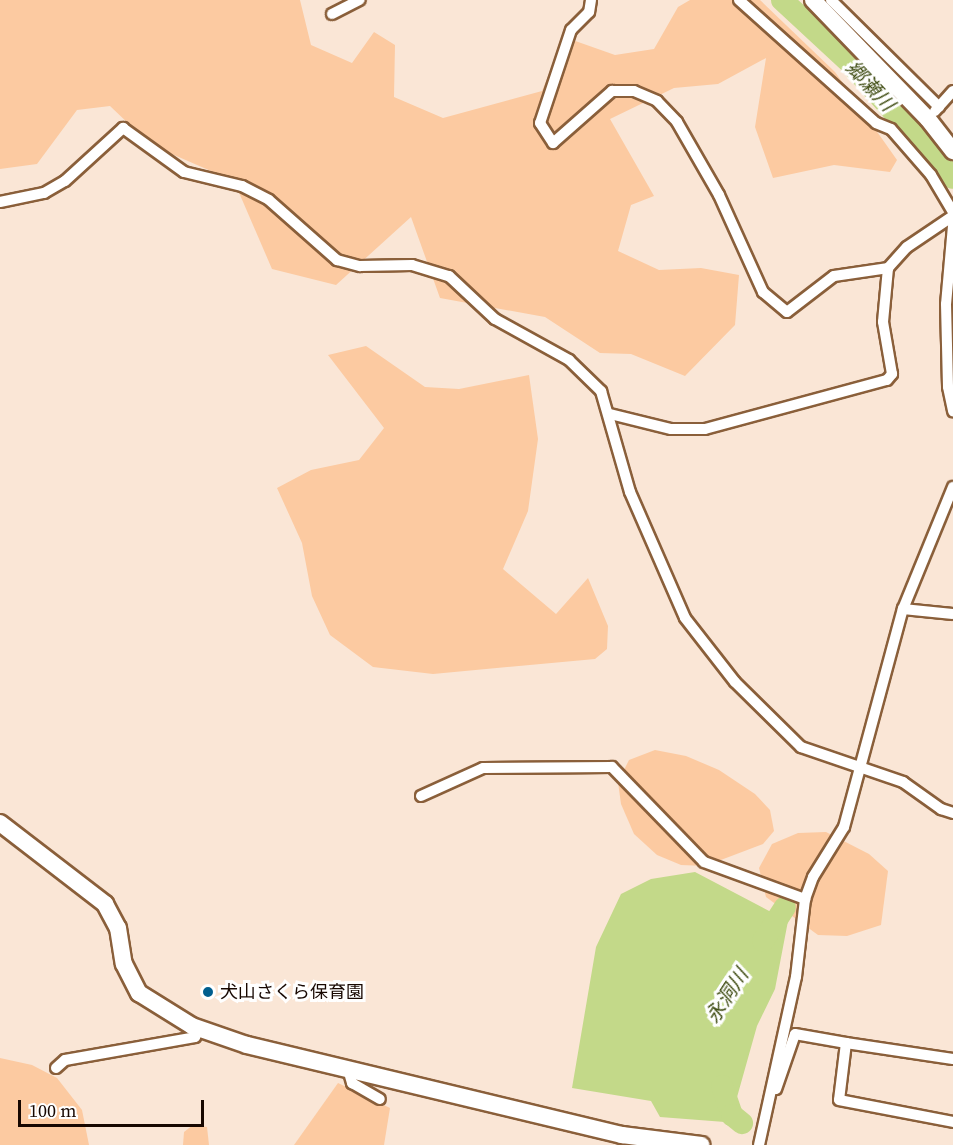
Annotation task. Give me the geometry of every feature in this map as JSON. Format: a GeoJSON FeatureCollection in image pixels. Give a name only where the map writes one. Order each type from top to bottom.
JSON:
{"type":"FeatureCollection","features":[{"type":"Feature","properties":{"kind":"street"},"geometry":{"type":"LineString","coordinates":[[332,14],[360,0]]}},
{"type":"Feature","properties":{"kind":"street"},"geometry":{"type":"LineString","coordinates":[[591,0],[589,12],[571,30],[548,90],[540,123],[553,143],[612,91],[634,91],[657,100],[677,123],[719,195],[763,292],[787,312],[834,276],[888,268]]}},
{"type":"Feature","properties":{"kind":"street"},"geometry":{"type":"LineString","coordinates":[[610,414],[671,429],[705,429],[887,380],[892,374],[884,338],[888,268],[907,247],[953,214],[931,175],[891,129],[876,123],[739,0]]}},
{"type":"Feature","properties":{"kind":"street"},"geometry":{"type":"LineString","coordinates":[[813,0],[934,113]]}},
{"type":"Feature","properties":{"kind":"street"},"geometry":{"type":"LineString","coordinates":[[831,0],[934,113],[953,151]]}},
{"type":"Feature","properties":{"kind":"street"},"geometry":{"type":"LineString","coordinates":[[934,113],[953,91]]}},
{"type":"Feature","properties":{"kind":"street"},"geometry":{"type":"LineString","coordinates":[[0,202],[44,193],[65,181],[123,128],[183,172],[242,186],[269,200],[337,260],[360,266],[412,265],[449,276],[495,319],[568,360],[591,379],[601,391],[610,414],[630,492],[685,618],[735,682],[801,747],[903,782],[941,809],[953,813]]}},
{"type":"Feature","properties":{"kind":"street"},"geometry":{"type":"LineString","coordinates":[[953,226],[946,304],[948,387],[953,411]]}},
{"type":"Feature","properties":{"kind":"street"},"geometry":{"type":"LineString","coordinates":[[759,1145],[763,1117],[796,977],[805,899],[813,877],[844,827],[858,768],[903,609],[953,487]]}},
{"type":"Feature","properties":{"kind":"street"},"geometry":{"type":"LineString","coordinates":[[903,609],[953,614]]}},
{"type":"Feature","properties":{"kind":"street"},"geometry":{"type":"LineString","coordinates":[[421,796],[483,768],[612,767],[704,862],[805,899]]}},
{"type":"Feature","properties":{"kind":"street"},"geometry":{"type":"LineString","coordinates":[[0,823],[105,904],[118,928],[124,964],[139,993],[159,1009],[199,1029],[348,1069],[622,1135],[701,1145]]}},
{"type":"Feature","properties":{"kind":"street"},"geometry":{"type":"LineString","coordinates":[[56,1068],[65,1060],[195,1037],[199,1029]]}},
{"type":"Feature","properties":{"kind":"street"},"geometry":{"type":"LineString","coordinates":[[763,1117],[768,1114],[795,1034],[953,1059]]}},
{"type":"Feature","properties":{"kind":"street"},"geometry":{"type":"LineString","coordinates":[[846,1043],[839,1100],[953,1122]]}},
{"type":"Feature","properties":{"kind":"street"},"geometry":{"type":"LineString","coordinates":[[348,1069],[352,1083],[380,1099]]}},
{"type":"Feature","properties":{"kind":"shaded area"},"geometry":{"type":"Polygon","coordinates":[[[0,0],[300,0],[311,45],[352,63],[374,32],[395,45],[394,97],[443,118],[542,91],[564,37],[615,55],[654,49],[678,7],[690,0],[760,0],[835,72],[897,160],[890,172],[834,165],[773,178],[755,127],[766,58],[718,84],[674,88],[610,119],[654,196],[631,205],[618,251],[659,270],[701,268],[739,275],[735,325],[685,376],[631,354],[600,353],[545,317],[440,298],[411,217],[336,285],[272,269],[234,181],[151,145],[110,106],[77,110],[37,164],[0,169],[0,0]]]}},
{"type":"Feature","properties":{"kind":"shaded area"},"geometry":{"type":"Polygon","coordinates":[[[366,346],[425,387],[459,389],[529,375],[538,439],[528,511],[503,569],[556,614],[588,578],[608,626],[607,649],[595,659],[433,674],[373,667],[330,635],[312,596],[302,543],[277,488],[311,470],[359,460],[384,428],[328,355],[366,346]]]}},
{"type":"Feature","properties":{"kind":"shaded area"},"geometry":{"type":"Polygon","coordinates":[[[655,750],[686,756],[719,770],[755,794],[770,810],[774,831],[763,844],[705,866],[681,865],[657,855],[634,834],[621,804],[618,782],[629,760],[655,750]]]}},
{"type":"Feature","properties":{"kind":"shaded area"},"geometry":{"type":"Polygon","coordinates":[[[826,832],[869,854],[888,871],[881,925],[847,936],[818,935],[766,897],[759,868],[772,844],[798,833],[826,832]]]}},
{"type":"Feature","properties":{"kind":"shaded area"},"geometry":{"type":"Polygon","coordinates":[[[0,1058],[32,1065],[57,1078],[82,1110],[89,1145],[0,1145],[0,1058]]]}},
{"type":"Feature","properties":{"kind":"shaded area"},"geometry":{"type":"Polygon","coordinates":[[[338,1083],[390,1108],[384,1145],[294,1145],[338,1083]]]}},
{"type":"Feature","properties":{"kind":"shaded area"},"geometry":{"type":"Polygon","coordinates":[[[193,1125],[207,1127],[209,1145],[183,1145],[184,1132],[193,1125]]]}},
{"type":"Feature","properties":{"kind":"water"},"geometry":{"type":"Polygon","coordinates":[[[695,872],[788,921],[775,989],[757,1026],[732,1115],[725,1122],[660,1117],[651,1101],[572,1088],[596,947],[621,894],[651,879],[695,872]]]}},
{"type":"Feature","properties":{"kind":"waterway","name":"郷瀬川"},"geometry":{"type":"LineString","coordinates":[[782,0],[850,63],[953,178]]}},
{"type":"Feature","properties":{"kind":"waterway","name":"永洞川"},"geometry":{"type":"LineString","coordinates":[[763,941],[785,907]]}},
{"type":"Feature","properties":{"kind":"waterway","name":"永洞川"},"geometry":{"type":"LineString","coordinates":[[722,1086],[732,1115],[742,1123]]}},
{"type":"Feature","properties":{"kind":"place","name":"犬山さくら保育園"},"geometry":{"type":"Point","coordinates":[208,992]}}]}
